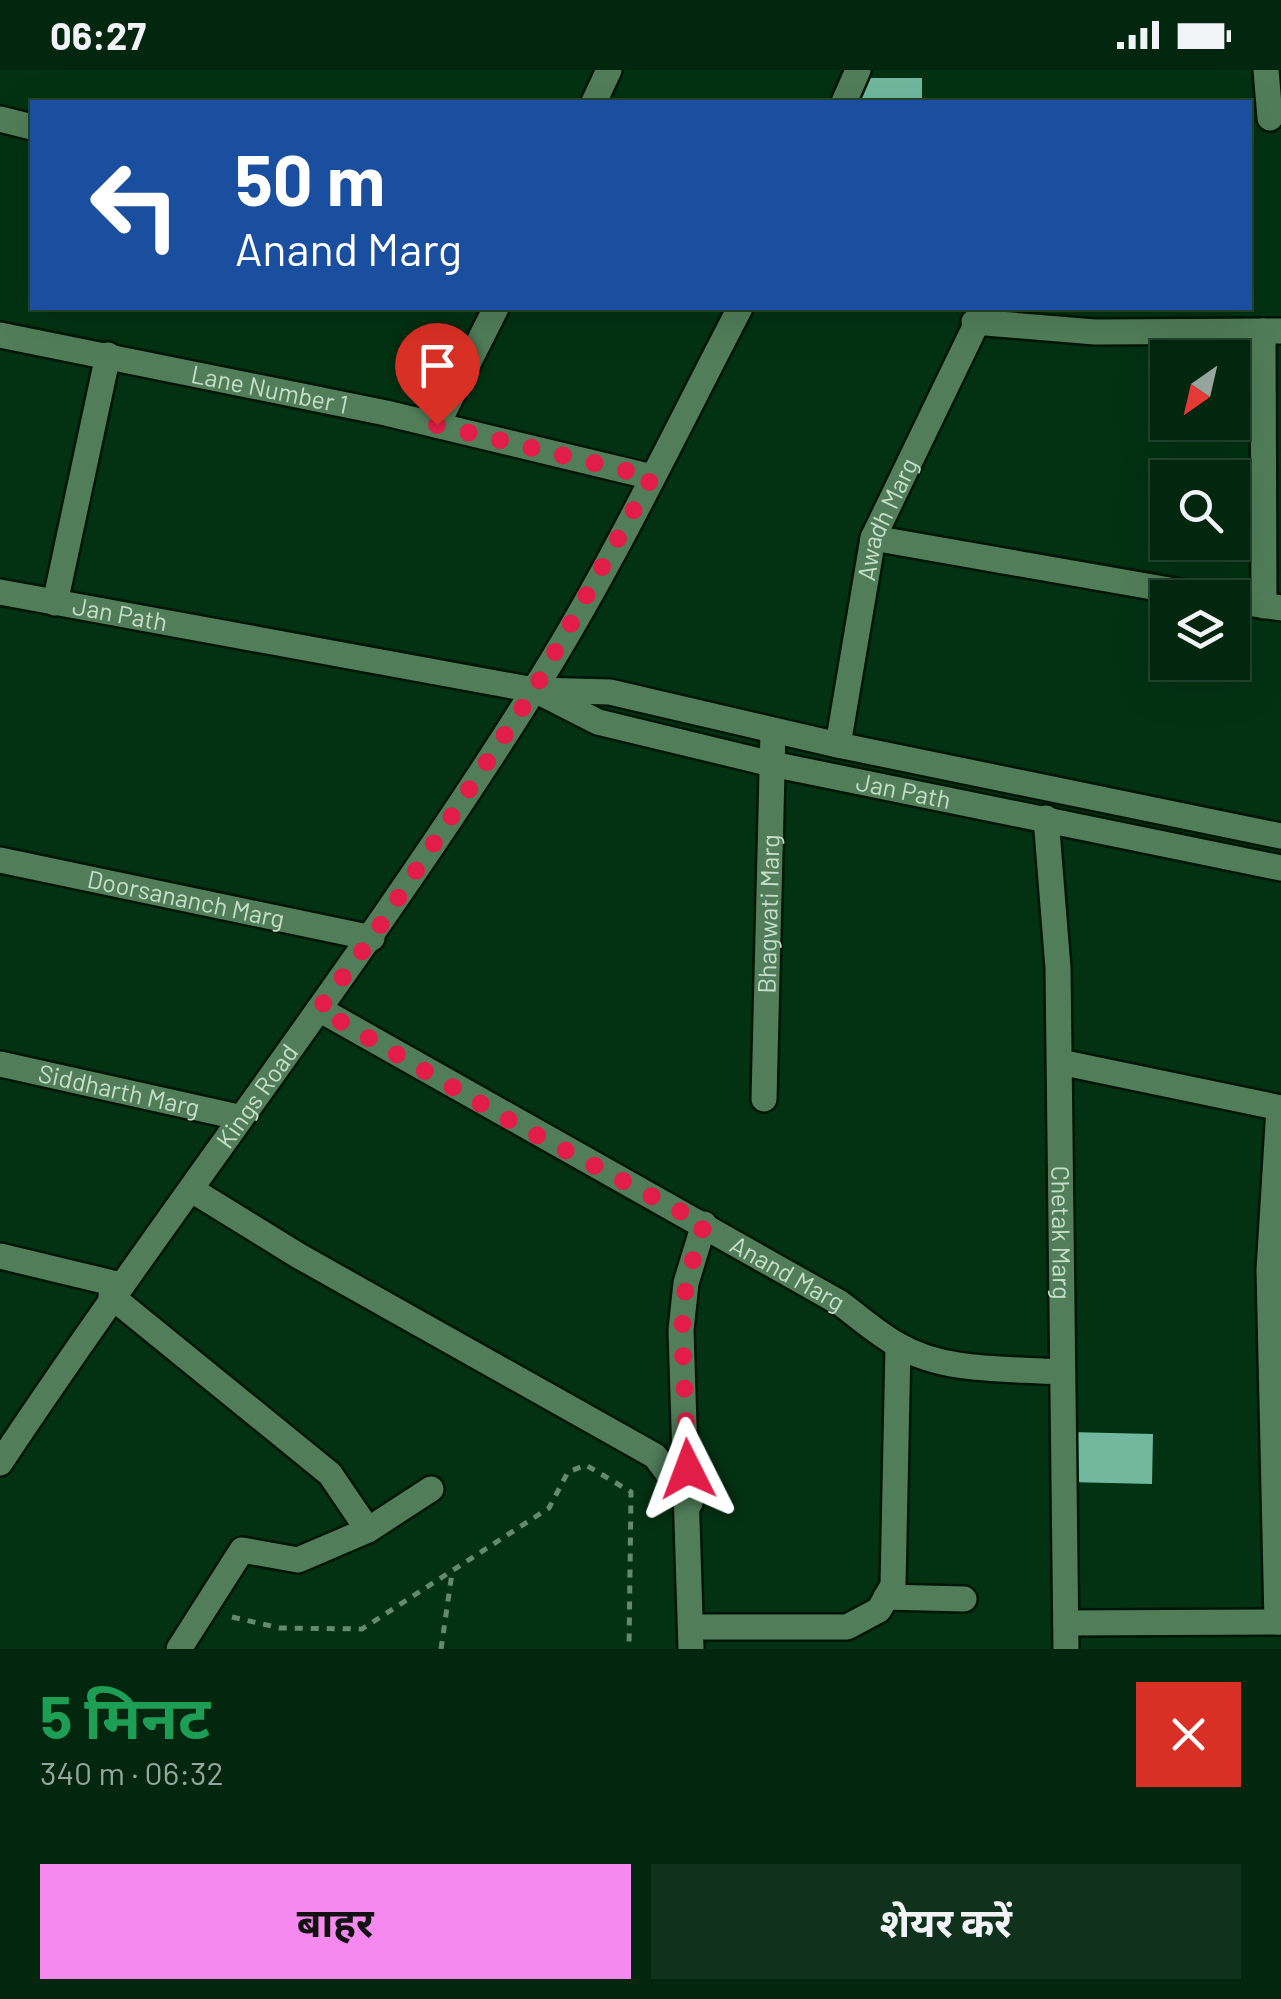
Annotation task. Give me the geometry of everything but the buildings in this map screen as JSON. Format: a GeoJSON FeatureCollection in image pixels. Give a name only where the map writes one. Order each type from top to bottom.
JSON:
{"type":"FeatureCollection","features":[{"type":"Feature","properties":{"kind":"street"},"geometry":{"type":"LineString","coordinates":[[595,100],[609,70]]}},
{"type":"Feature","properties":{"kind":"street"},"geometry":{"type":"LineString","coordinates":[[845,100],[858,70]]}},
{"type":"Feature","properties":{"kind":"street"},"geometry":{"type":"LineString","coordinates":[[1266,70],[1267,119]]}},
{"type":"Feature","properties":{"kind":"street"},"geometry":{"type":"LineString","coordinates":[[0,119],[30,126]]}},
{"type":"Feature","properties":{"kind":"street"},"geometry":{"type":"LineString","coordinates":[[437,425],[495,310]]}},
{"type":"Feature","properties":{"kind":"street","name":"Kings Road"},"geometry":{"type":"LineString","coordinates":[[0,1463],[116,1290],[192,1190],[238,1117],[372,938],[534,690],[739,310]]}},
{"type":"Feature","properties":{"kind":"street"},"geometry":{"type":"LineString","coordinates":[[979,315],[1095,332],[1272,331],[1272,607]]}},
{"type":"Feature","properties":{"kind":"street","name":"Awadh Marg"},"geometry":{"type":"LineString","coordinates":[[838,745],[873,538],[979,315]]}},
{"type":"Feature","properties":{"kind":"street","name":"Lane Number 1"},"geometry":{"type":"LineString","coordinates":[[0,336],[437,425],[652,477]]}},
{"type":"Feature","properties":{"kind":"street"},"geometry":{"type":"LineString","coordinates":[[56,603],[108,355]]}},
{"type":"Feature","properties":{"kind":"street"},"geometry":{"type":"LineString","coordinates":[[873,538],[1150,587]]}},
{"type":"Feature","properties":{"kind":"street","name":"Jan Path"},"geometry":{"type":"LineString","coordinates":[[0,592],[534,690],[610,692],[838,745],[1281,836]]}},
{"type":"Feature","properties":{"kind":"street","name":"Jan Path"},"geometry":{"type":"LineString","coordinates":[[534,690],[598,722],[772,764],[1281,868]]}},
{"type":"Feature","properties":{"kind":"street","name":"Bhagwati Marg"},"geometry":{"type":"LineString","coordinates":[[764,1099],[774,731]]}},
{"type":"Feature","properties":{"kind":"street","name":"Chetak Marg"},"geometry":{"type":"LineString","coordinates":[[1046,818],[1058,968],[1066,1649]]}},
{"type":"Feature","properties":{"kind":"street","name":"Doorsananch Marg"},"geometry":{"type":"LineString","coordinates":[[0,860],[372,938]]}},
{"type":"Feature","properties":{"kind":"street","name":"Anand Marg"},"geometry":{"type":"LineString","coordinates":[[319,1009],[514,1123],[704,1224],[840,1303],[898,1346],[932,1359],[970,1366],[1060,1372]]}},
{"type":"Feature","properties":{"kind":"street"},"geometry":{"type":"LineString","coordinates":[[1060,1062],[1280,1108],[1269,1270],[1279,1622],[1066,1623]]}},
{"type":"Feature","properties":{"kind":"street","name":"Siddharth Marg"},"geometry":{"type":"LineString","coordinates":[[0,1064],[238,1117]]}},
{"type":"Feature","properties":{"kind":"street"},"geometry":{"type":"LineString","coordinates":[[192,1190],[316,1266],[655,1456],[690,1504]]}},
{"type":"Feature","properties":{"kind":"street"},"geometry":{"type":"LineString","coordinates":[[704,1224],[686,1283],[682,1330],[692,1638],[847,1627],[879,1610],[893,1585],[898,1346]]}},
{"type":"Feature","properties":{"kind":"street"},"geometry":{"type":"LineString","coordinates":[[0,1256],[116,1290],[330,1474],[368,1530]]}},
{"type":"Feature","properties":{"kind":"street"},"geometry":{"type":"LineString","coordinates":[[179,1649],[242,1550],[298,1560],[368,1530],[431,1490]]}},
{"type":"Feature","properties":{"kind":"street"},"geometry":{"type":"LineString","coordinates":[[886,1597],[964,1599]]}},
{"type":"Feature","properties":{"kind":"path"},"geometry":{"type":"LineString","coordinates":[[221,1624],[232,1616],[280,1628],[362,1628],[548,1508],[568,1472],[586,1465],[631,1492],[629,1649]]}},
{"type":"Feature","properties":{"kind":"path"},"geometry":{"type":"LineString","coordinates":[[441,1649],[452,1572]]}},
{"type":"Feature","properties":{"kind":"route"},"geometry":{"type":"LineString","coordinates":[[437,425],[652,477],[534,690],[372,938],[319,1009],[514,1123],[704,1224],[686,1283],[682,1330],[688,1469]]}}]}
